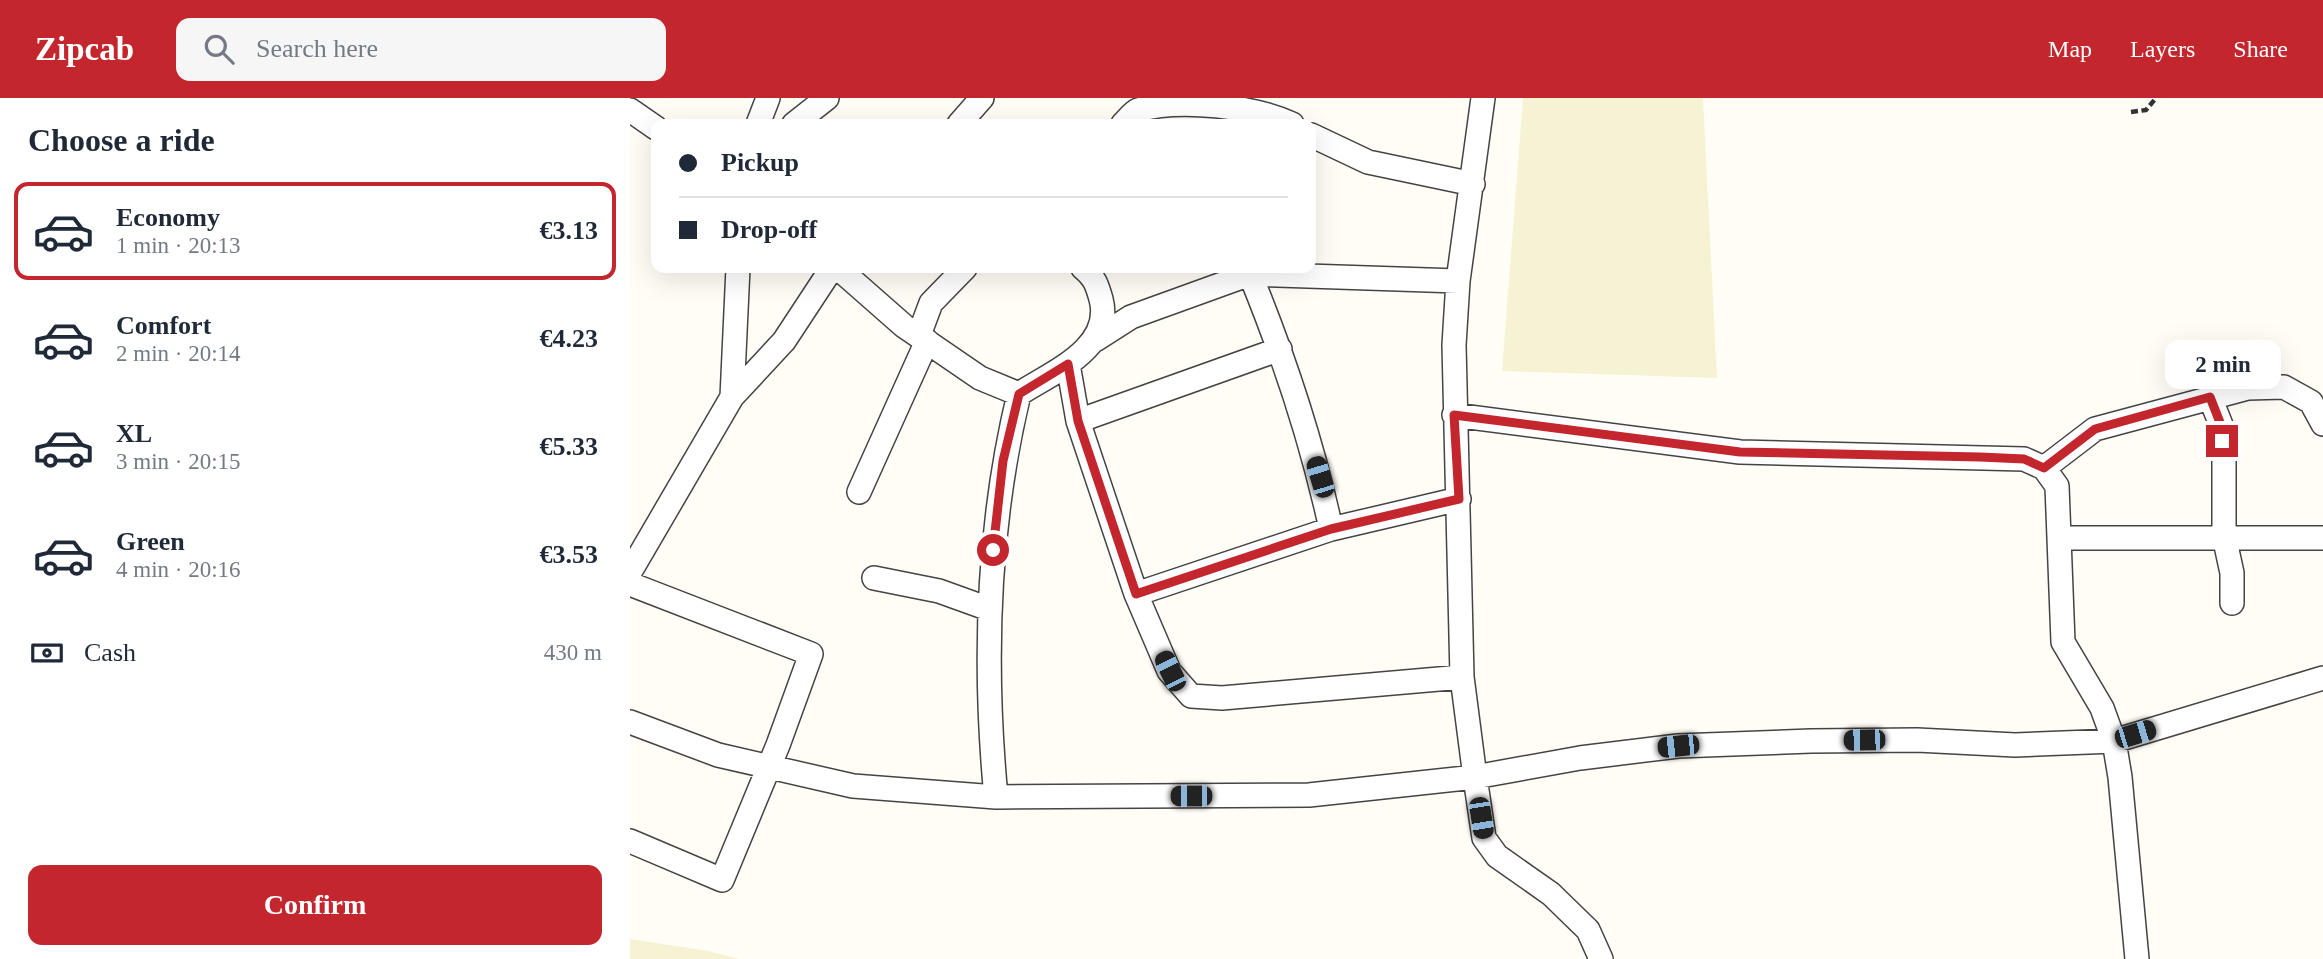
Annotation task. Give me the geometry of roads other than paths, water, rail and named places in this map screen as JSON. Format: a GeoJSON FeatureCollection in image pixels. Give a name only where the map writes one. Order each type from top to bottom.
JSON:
{"type":"FeatureCollection","features":[{"type":"Feature","properties":{"kind":"street"},"geometry":{"type":"LineString","coordinates":[[760,119],[768,98]]}},
{"type":"Feature","properties":{"kind":"street"},"geometry":{"type":"LineString","coordinates":[[800,119],[827,98]]}},
{"type":"Feature","properties":{"kind":"street"},"geometry":{"type":"LineString","coordinates":[[963,119],[982,98]]}},
{"type":"Feature","properties":{"kind":"street"},"geometry":{"type":"LineString","coordinates":[[1483,98],[1458,281],[1454,345],[1462,677],[1475,777],[1484,838],[1490,847],[1497,856],[1550,894],[1588,930],[1601,959]]}},
{"type":"Feature","properties":{"kind":"street"},"geometry":{"type":"LineString","coordinates":[[1127,111],[1180,104],[1274,106],[1287,119]]}},
{"type":"Feature","properties":{"kind":"street"},"geometry":{"type":"LineString","coordinates":[[630,110],[651,125]]}},
{"type":"Feature","properties":{"kind":"street"},"geometry":{"type":"LineString","coordinates":[[1316,137],[1368,162],[1473,184]]}},
{"type":"Feature","properties":{"kind":"street"},"geometry":{"type":"LineString","coordinates":[[732,397],[738,273]]}},
{"type":"Feature","properties":{"kind":"street"},"geometry":{"type":"LineString","coordinates":[[630,572],[732,397],[784,341],[829,273]]}},
{"type":"Feature","properties":{"kind":"street"},"geometry":{"type":"LineString","coordinates":[[843,273],[872,300],[980,378],[1019,394]]}},
{"type":"Feature","properties":{"kind":"street"},"geometry":{"type":"LineString","coordinates":[[859,492],[923,338],[931,303],[960,273]]}},
{"type":"Feature","properties":{"kind":"street"},"geometry":{"type":"LineString","coordinates":[[1089,273],[1095,278],[1102,305],[1095,340]]}},
{"type":"Feature","properties":{"kind":"street"},"geometry":{"type":"LineString","coordinates":[[996,797],[989,731],[989,609],[1003,461],[1019,394],[1068,364],[1095,340],[1131,317],[1250,274],[1458,281]]}},
{"type":"Feature","properties":{"kind":"street"},"geometry":{"type":"LineString","coordinates":[[1250,274],[1280,349],[1320,477],[1331,529]]}},
{"type":"Feature","properties":{"kind":"street"},"geometry":{"type":"LineString","coordinates":[[1078,421],[1280,349]]}},
{"type":"Feature","properties":{"kind":"street"},"geometry":{"type":"LineString","coordinates":[[1068,364],[1078,421],[1136,594],[1170,671],[1179,686],[1191,696],[1222,698],[1462,677]]}},
{"type":"Feature","properties":{"kind":"street"},"geometry":{"type":"LineString","coordinates":[[2044,468],[2095,429],[2248,388],[2284,387],[2311,402],[2323,424]]}},
{"type":"Feature","properties":{"kind":"street"},"geometry":{"type":"LineString","coordinates":[[2210,397],[2221,425],[2224,458],[2224,536],[2232,572],[2232,604]]}},
{"type":"Feature","properties":{"kind":"street"},"geometry":{"type":"LineString","coordinates":[[1454,415],[1740,452],[2024,459],[2044,468],[2057,486],[2063,642],[2102,708],[2114,741],[2120,777],[2137,959]]}},
{"type":"Feature","properties":{"kind":"street"},"geometry":{"type":"LineString","coordinates":[[1136,594],[1331,529],[1459,499]]}},
{"type":"Feature","properties":{"kind":"street"},"geometry":{"type":"LineString","coordinates":[[2059,538],[2323,538]]}},
{"type":"Feature","properties":{"kind":"street"},"geometry":{"type":"LineString","coordinates":[[874,578],[939,591],[989,609]]}},
{"type":"Feature","properties":{"kind":"street"},"geometry":{"type":"LineString","coordinates":[[630,584],[811,654],[722,880],[630,841]]}},
{"type":"Feature","properties":{"kind":"street"},"geometry":{"type":"LineString","coordinates":[[630,722],[718,755],[768,764],[853,786],[996,797],[1309,795],[1475,777],[1580,758],[1678,746],[1825,741],[1917,740],[2015,745],[2114,741],[2323,678]]}}]}
